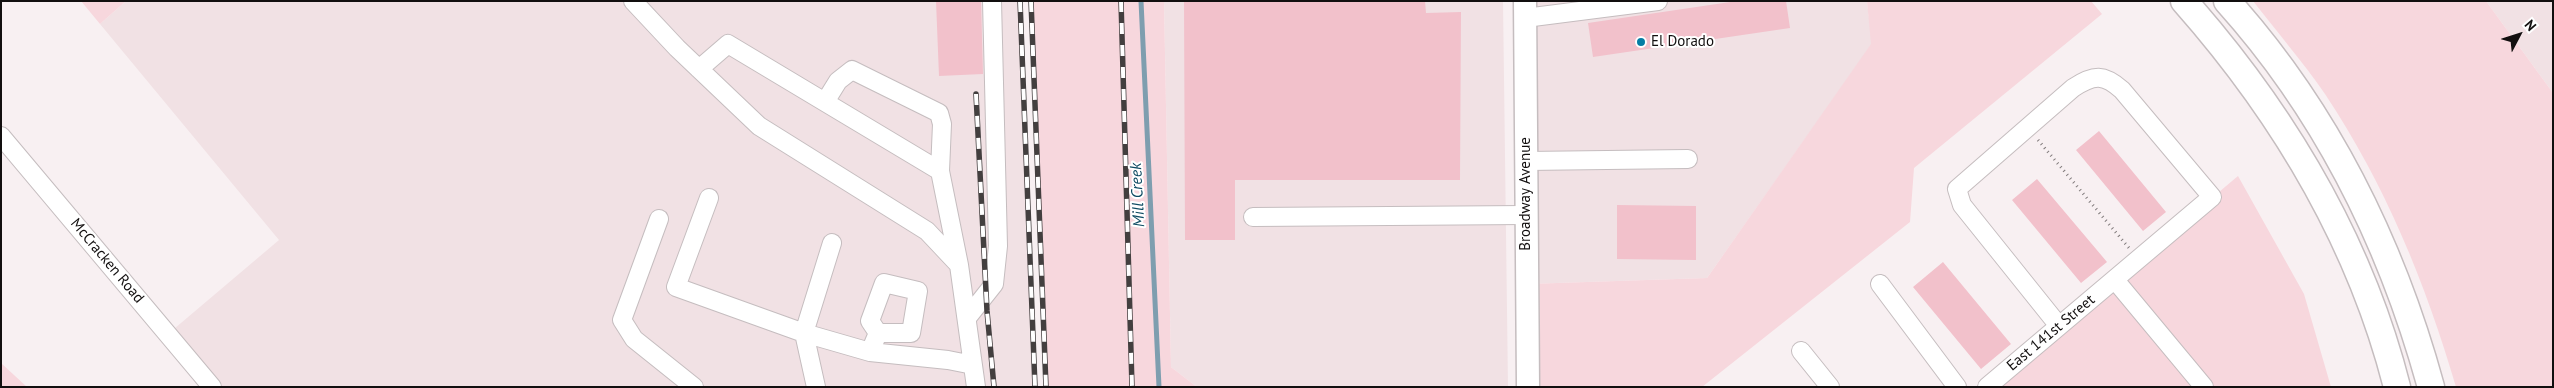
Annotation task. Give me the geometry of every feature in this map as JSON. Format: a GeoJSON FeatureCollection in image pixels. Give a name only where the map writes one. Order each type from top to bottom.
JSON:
{"type":"FeatureCollection","features":[{"type":"Feature","properties":{"kind":"highway"},"geometry":{"type":"LineString","coordinates":[[2184,1],[2216,37],[2258,92],[2290,140],[2325,202],[2354,262],[2377,319],[2397,387]]}},
{"type":"Feature","properties":{"kind":"highway"},"geometry":{"type":"LineString","coordinates":[[2227,1],[2292,84],[2330,142],[2361,200],[2394,272],[2416,330],[2431,387]]}},
{"type":"Feature","properties":{"kind":"main road","name":"Broadway Avenue"},"geometry":{"type":"LineString","coordinates":[[1525,10],[1528,387]]}},
{"type":"Feature","properties":{"kind":"street"},"geometry":{"type":"LineString","coordinates":[[634,1],[699,69],[759,126],[926,231],[959,265]]}},
{"type":"Feature","properties":{"kind":"street"},"geometry":{"type":"LineString","coordinates":[[967,318],[994,284],[998,246],[992,1]]}},
{"type":"Feature","properties":{"kind":"street"},"geometry":{"type":"LineString","coordinates":[[1525,10],[1658,1]]}},
{"type":"Feature","properties":{"kind":"street"},"geometry":{"type":"LineString","coordinates":[[699,69],[728,44],[940,171]]}},
{"type":"Feature","properties":{"kind":"street"},"geometry":{"type":"LineString","coordinates":[[825,102],[838,81],[852,70],[939,113],[942,124],[940,171],[959,265],[976,387]]}},
{"type":"Feature","properties":{"kind":"street","name":"East 141st Street"},"geometry":{"type":"LineString","coordinates":[[1987,387],[2212,197],[2122,90],[2109,79],[2095,78],[2083,81],[2028,128]]}},
{"type":"Feature","properties":{"kind":"street"},"geometry":{"type":"LineString","coordinates":[[2028,128],[1957,189],[1957,195],[1962,205],[2059,326]]}},
{"type":"Feature","properties":{"kind":"street","name":"McCracken Road"},"geometry":{"type":"LineString","coordinates":[[1,136],[212,387]]}},
{"type":"Feature","properties":{"kind":"street"},"geometry":{"type":"LineString","coordinates":[[1526,161],[1688,159]]}},
{"type":"Feature","properties":{"kind":"street"},"geometry":{"type":"LineString","coordinates":[[708,198],[676,287],[804,333],[870,352],[948,360],[973,365]]}},
{"type":"Feature","properties":{"kind":"street"},"geometry":{"type":"LineString","coordinates":[[1253,217],[1526,215]]}},
{"type":"Feature","properties":{"kind":"street"},"geometry":{"type":"LineString","coordinates":[[659,218],[622,320],[634,339],[694,387]]}},
{"type":"Feature","properties":{"kind":"street"},"geometry":{"type":"LineString","coordinates":[[816,387],[804,333],[832,243]]}},
{"type":"Feature","properties":{"kind":"street"},"geometry":{"type":"LineString","coordinates":[[2114,280],[2204,387]]}},
{"type":"Feature","properties":{"kind":"street"},"geometry":{"type":"LineString","coordinates":[[1880,284],[1957,387]]}},
{"type":"Feature","properties":{"kind":"street"},"geometry":{"type":"LineString","coordinates":[[870,352],[878,333]]}},
{"type":"Feature","properties":{"kind":"street"},"geometry":{"type":"LineString","coordinates":[[1801,351],[1830,387]]}},
{"type":"Feature","properties":{"kind":"path"},"geometry":{"type":"LineString","coordinates":[[2028,128],[2139,260]]}},
{"type":"Feature","properties":{"kind":"shaded area"},"geometry":{"type":"Polygon","coordinates":[[[81,1],[126,1],[100,24],[81,1]]]}},
{"type":"Feature","properties":{"kind":"shaded area"},"geometry":{"type":"Polygon","coordinates":[[[126,1],[1021,1],[1035,387],[212,387],[168,334],[279,240],[100,24],[126,1]]]}},
{"type":"Feature","properties":{"kind":"shaded area"},"geometry":{"type":"Polygon","coordinates":[[[1031,1],[1164,1],[1171,367],[1197,387],[1046,387],[1031,1]]]}},
{"type":"Feature","properties":{"kind":"shaded area"},"geometry":{"type":"Polygon","coordinates":[[[1164,1],[1503,1],[1508,387],[1197,387],[1171,367],[1164,1]]]}},
{"type":"Feature","properties":{"kind":"shaded area"},"geometry":{"type":"Polygon","coordinates":[[[1525,1],[1867,1],[1872,44],[1707,278],[1527,284],[1525,1]]]}},
{"type":"Feature","properties":{"kind":"shaded area"},"geometry":{"type":"Polygon","coordinates":[[[1867,1],[2091,1],[2102,14],[1914,168],[1910,222],[1702,387],[1528,387],[1527,284],[1707,278],[1871,44],[1867,1]]]}},
{"type":"Feature","properties":{"kind":"shaded area"},"geometry":{"type":"Polygon","coordinates":[[[2253,1],[2486,1],[2553,93],[2553,387],[2456,387],[2417,273],[2402,236],[2367,163],[2325,94],[2253,1]]]}},
{"type":"Feature","properties":{"kind":"shaded area"},"geometry":{"type":"Polygon","coordinates":[[[2486,1],[2553,1],[2553,93],[2486,1]]]}},
{"type":"Feature","properties":{"kind":"shaded area"},"geometry":{"type":"Polygon","coordinates":[[[2238,176],[2304,294],[2331,387],[1987,387],[2238,176]]]}},
{"type":"Feature","properties":{"kind":"shaded area"},"geometry":{"type":"Polygon","coordinates":[[[1,363],[27,387],[1,387],[1,363]]]}},
{"type":"Feature","properties":{"kind":"building"},"geometry":{"type":"Polygon","coordinates":[[[936,1],[981,1],[983,74],[939,76],[936,1]]]}},
{"type":"Feature","properties":{"kind":"building"},"geometry":{"type":"Polygon","coordinates":[[[1184,1],[1425,1],[1426,13],[1461,12],[1460,180],[1235,180],[1235,240],[1185,240],[1184,1]]]}},
{"type":"Feature","properties":{"kind":"building","name":"El Dorado"},"geometry":{"type":"Polygon","coordinates":[[[1737,1],[1786,1],[1790,28],[1593,57],[1588,23],[1737,1]]]}},
{"type":"Feature","properties":{"kind":"building"},"geometry":{"type":"Polygon","coordinates":[[[2099,131],[2166,212],[2143,231],[2076,150],[2099,131]]]}},
{"type":"Feature","properties":{"kind":"building"},"geometry":{"type":"Polygon","coordinates":[[[2037,179],[2107,262],[2081,283],[2012,200],[2037,179]]]}},
{"type":"Feature","properties":{"kind":"building"},"geometry":{"type":"Polygon","coordinates":[[[1617,205],[1696,206],[1696,260],[1617,259],[1617,205]]]}},
{"type":"Feature","properties":{"kind":"building"},"geometry":{"type":"Polygon","coordinates":[[[1943,262],[2011,344],[1981,369],[1913,287],[1943,262]]]}},
{"type":"Feature","properties":{"kind":"waterway","name":"Mill Creek"},"geometry":{"type":"LineString","coordinates":[[1141,1],[1159,387]]}},
{"type":"Feature","properties":{"kind":"railway"},"geometry":{"type":"LineString","coordinates":[[1020,1],[1035,387]]}},
{"type":"Feature","properties":{"kind":"railway"},"geometry":{"type":"LineString","coordinates":[[1031,1],[1046,387]]}},
{"type":"Feature","properties":{"kind":"railway"},"geometry":{"type":"LineString","coordinates":[[1121,1],[1132,387]]}},
{"type":"Feature","properties":{"kind":"railway"},"geometry":{"type":"LineString","coordinates":[[976,94],[987,311],[994,387]]}},
{"type":"Feature","properties":{"kind":"place","name":"El Dorado"},"geometry":{"type":"Point","coordinates":[1641,42]}}]}
